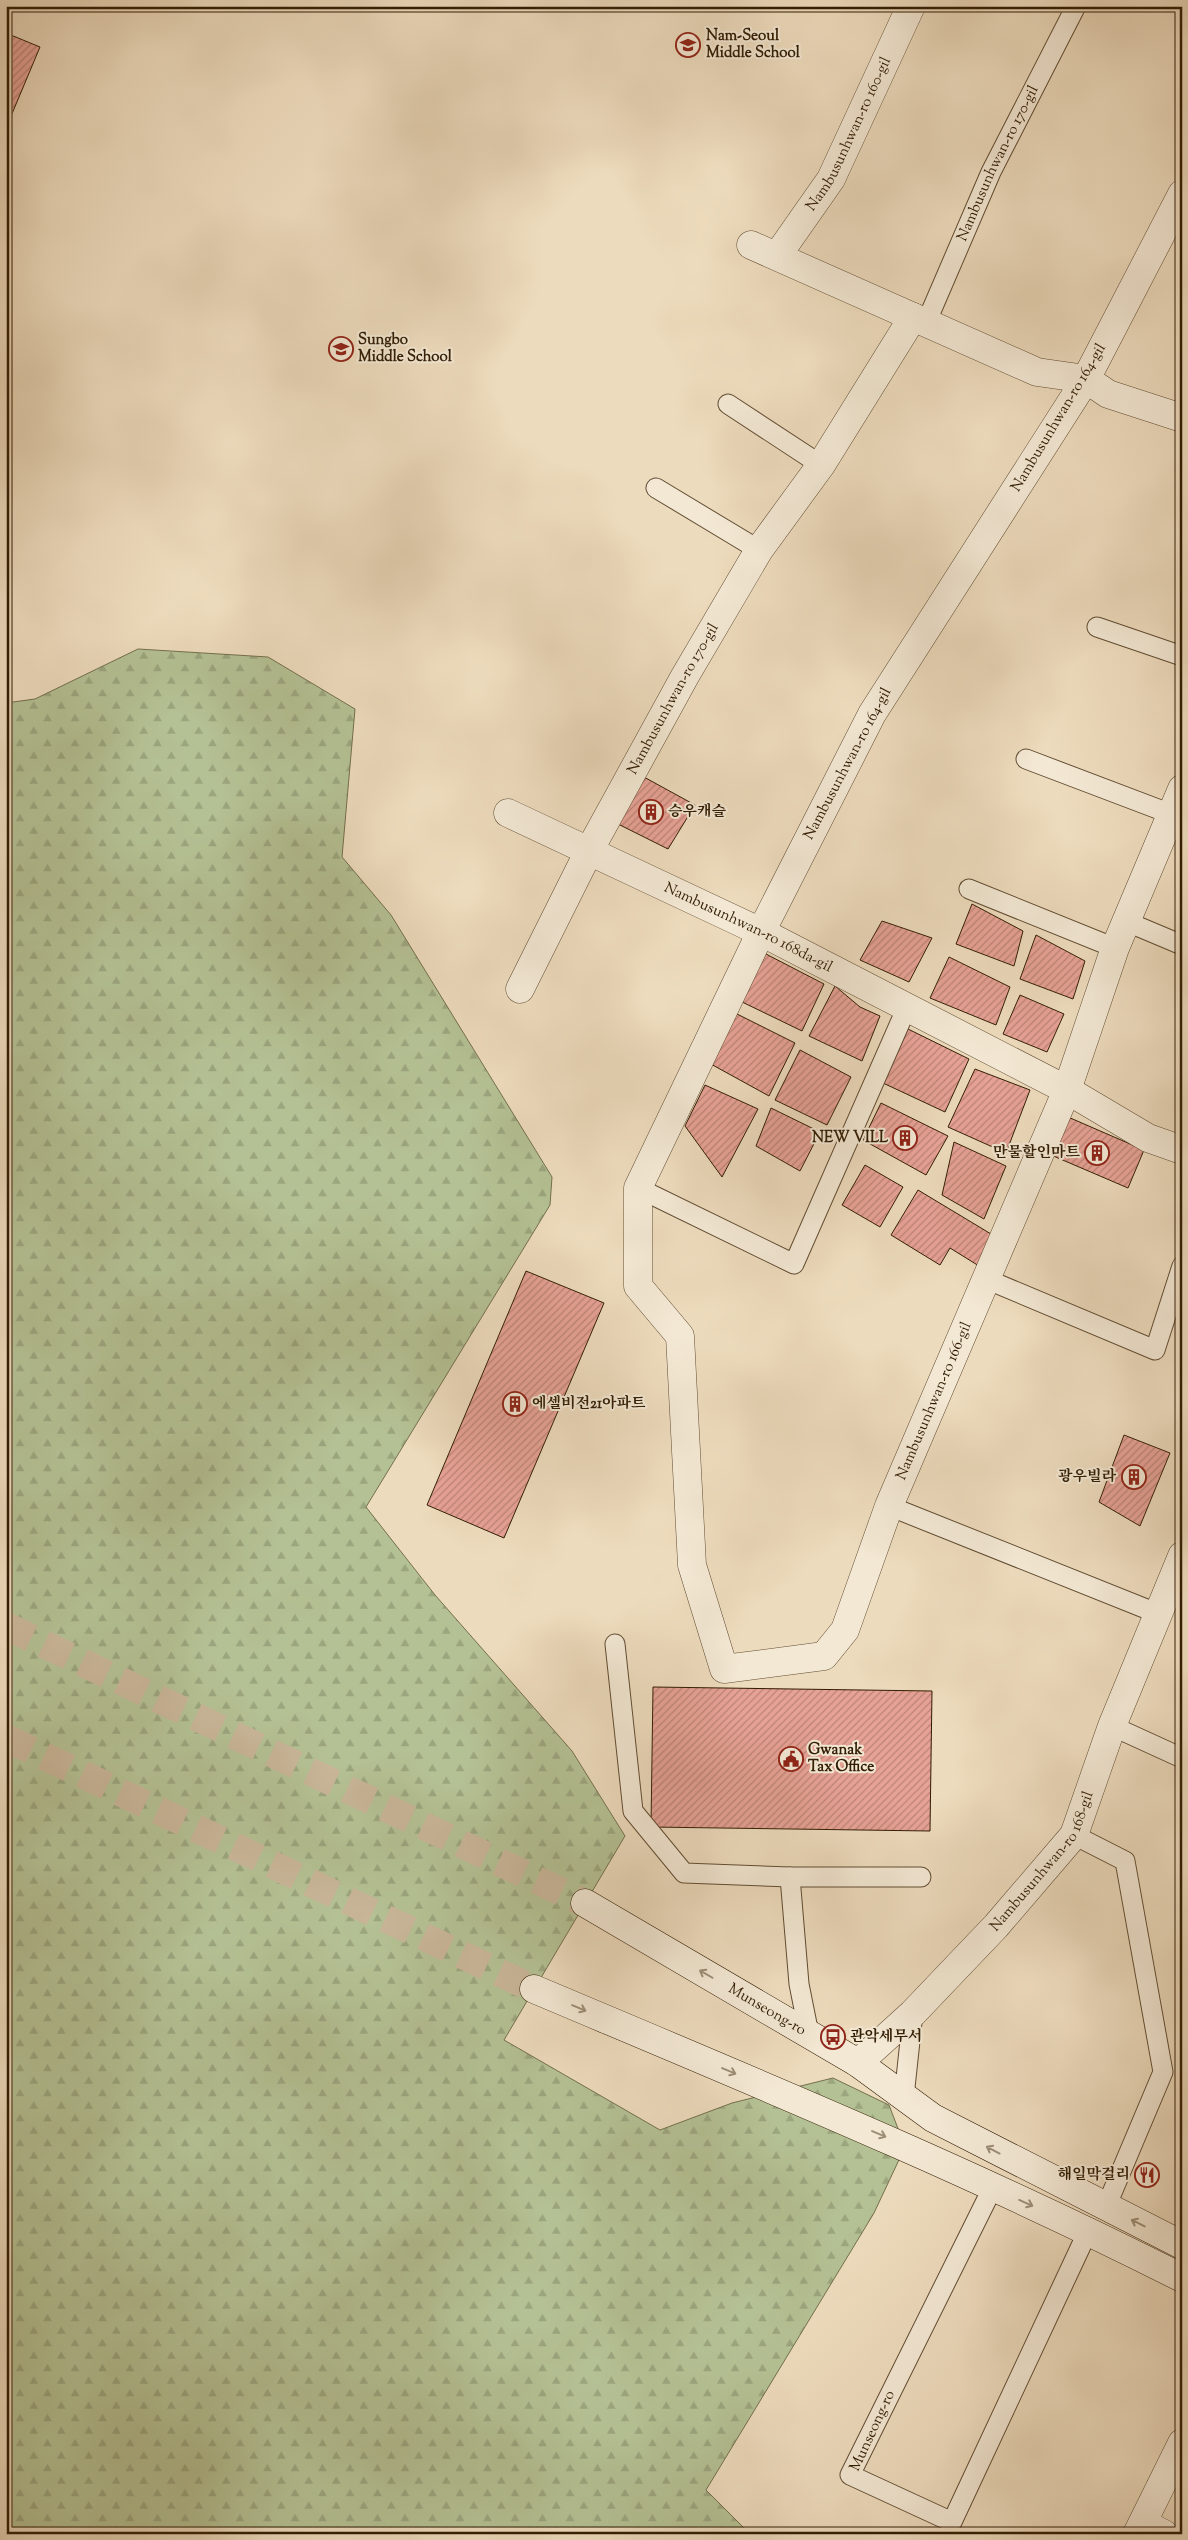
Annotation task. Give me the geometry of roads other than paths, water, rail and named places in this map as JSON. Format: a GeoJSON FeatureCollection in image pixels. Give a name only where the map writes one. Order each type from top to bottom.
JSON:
{"type":"FeatureCollection","features":[{"type":"Feature","properties":{"kind":"street","name":"Nambusunhwan-ro 160-gil"},"geometry":{"type":"LineString","coordinates":[[778,256],[831,179],[911,6]]}},
{"type":"Feature","properties":{"kind":"street","name":"Nambusunhwan-ro 164-gil"},"geometry":{"type":"LineString","coordinates":[[692,1565],[680,1336],[638,1286],[638,1188],[761,932],[872,714],[1086,380],[1182,194]]}},
{"type":"Feature","properties":{"kind":"street"},"geometry":{"type":"LineString","coordinates":[[751,244],[1037,372],[1086,380],[1108,394],[1182,418]]}},
{"type":"Feature","properties":{"kind":"street","name":"Nambusunhwan-ro 170-gil"},"geometry":{"type":"LineString","coordinates":[[589,851],[685,676],[759,550],[821,465],[920,320]]}},
{"type":"Feature","properties":{"kind":"street","name":"Nambusunhwan-ro 166-gil"},"geometry":{"type":"LineString","coordinates":[[692,1565],[724,1669],[824,1656],[844,1630],[889,1506],[1067,1090],[1125,921],[1182,789]]}},
{"type":"Feature","properties":{"kind":"street","name":"Nambusunhwan-ro 168da-gil"},"geometry":{"type":"LineString","coordinates":[[508,814],[761,932],[1067,1090],[1148,1138],[1182,1150]]}},
{"type":"Feature","properties":{"kind":"street"},"geometry":{"type":"LineString","coordinates":[[520,989],[589,851]]}},
{"type":"Feature","properties":{"kind":"street","name":"Nambusunhwan-ro 168-gil"},"geometry":{"type":"LineString","coordinates":[[858,2063],[913,2013],[996,1926],[1074,1836],[1112,1726],[1182,1556]]}},
{"type":"Feature","properties":{"kind":"street","name":"Munseong-ro"},"geometry":{"type":"LineString","coordinates":[[586,1903],[858,2063],[933,2118],[1182,2245]]}},
{"type":"Feature","properties":{"kind":"street"},"geometry":{"type":"LineString","coordinates":[[534,1990],[889,2139],[1088,2231],[1182,2278]]}},
{"type":"Feature","properties":{"kind":"street"},"geometry":{"type":"LineString","coordinates":[[1148,2530],[1182,2443]]}},
{"type":"Feature","properties":{"kind":"lane","name":"Nambusunhwan-ro 170-gil"},"geometry":{"type":"LineString","coordinates":[[920,320],[991,172],[1076,6]]}},
{"type":"Feature","properties":{"kind":"lane"},"geometry":{"type":"LineString","coordinates":[[728,404],[821,465]]}},
{"type":"Feature","properties":{"kind":"lane"},"geometry":{"type":"LineString","coordinates":[[656,488],[759,550]]}},
{"type":"Feature","properties":{"kind":"lane"},"geometry":{"type":"LineString","coordinates":[[1097,627],[1182,656]]}},
{"type":"Feature","properties":{"kind":"lane"},"geometry":{"type":"LineString","coordinates":[[1026,760],[1172,814]]}},
{"type":"Feature","properties":{"kind":"lane"},"geometry":{"type":"LineString","coordinates":[[969,888],[1115,948]]}},
{"type":"Feature","properties":{"kind":"lane"},"geometry":{"type":"LineString","coordinates":[[1125,921],[1182,945]]}},
{"type":"Feature","properties":{"kind":"lane"},"geometry":{"type":"LineString","coordinates":[[638,1188],[794,1264],[907,1007]]}},
{"type":"Feature","properties":{"kind":"lane"},"geometry":{"type":"LineString","coordinates":[[986,1279],[1155,1350],[1182,1266]]}},
{"type":"Feature","properties":{"kind":"lane"},"geometry":{"type":"LineString","coordinates":[[889,1506],[1159,1614]]}},
{"type":"Feature","properties":{"kind":"lane"},"geometry":{"type":"LineString","coordinates":[[615,1644],[633,1811],[684,1873],[790,1877],[921,1877]]}},
{"type":"Feature","properties":{"kind":"lane"},"geometry":{"type":"LineString","coordinates":[[1112,1726],[1182,1758]]}},
{"type":"Feature","properties":{"kind":"lane"},"geometry":{"type":"LineString","coordinates":[[1074,1836],[1125,1861],[1164,2072],[1106,2207]]}},
{"type":"Feature","properties":{"kind":"lane"},"geometry":{"type":"LineString","coordinates":[[790,1877],[800,1984],[808,2034]]}},
{"type":"Feature","properties":{"kind":"lane"},"geometry":{"type":"LineString","coordinates":[[904,2097],[913,2013]]}},
{"type":"Feature","properties":{"kind":"lane","name":"Munseong-ro"},"geometry":{"type":"LineString","coordinates":[[992,2188],[850,2475],[952,2522],[1088,2231]]}},
{"type":"Feature","properties":{"kind":"tunnel"},"geometry":{"type":"LineString","coordinates":[[6,1626],[585,1903]]}},
{"type":"Feature","properties":{"kind":"tunnel"},"geometry":{"type":"LineString","coordinates":[[6,1738],[534,1989]]}},
{"type":"Feature","properties":{"kind":"place","name":"Nam-Seoul Middle School"},"geometry":{"type":"Point","coordinates":[688,45]}},
{"type":"Feature","properties":{"kind":"place","name":"Sungbo Middle School"},"geometry":{"type":"Point","coordinates":[341,349]}},
{"type":"Feature","properties":{"kind":"place","name":"승우캐슬"},"geometry":{"type":"Point","coordinates":[651,812]}},
{"type":"Feature","properties":{"kind":"place","name":"NEW VILL"},"geometry":{"type":"Point","coordinates":[905,1138]}},
{"type":"Feature","properties":{"kind":"place","name":"만물할인마트"},"geometry":{"type":"Point","coordinates":[1097,1153]}},
{"type":"Feature","properties":{"kind":"place","name":"에셀비전21아파트"},"geometry":{"type":"Point","coordinates":[515,1404]}},
{"type":"Feature","properties":{"kind":"place","name":"광우빌라"},"geometry":{"type":"Point","coordinates":[1134,1477]}},
{"type":"Feature","properties":{"kind":"place","name":"Gwanak Tax Office"},"geometry":{"type":"Point","coordinates":[791,1759]}},
{"type":"Feature","properties":{"kind":"place","name":"관악세무서"},"geometry":{"type":"Point","coordinates":[833,2037]}},
{"type":"Feature","properties":{"kind":"place","name":"해일막걸리"},"geometry":{"type":"Point","coordinates":[1147,2175]}}]}
